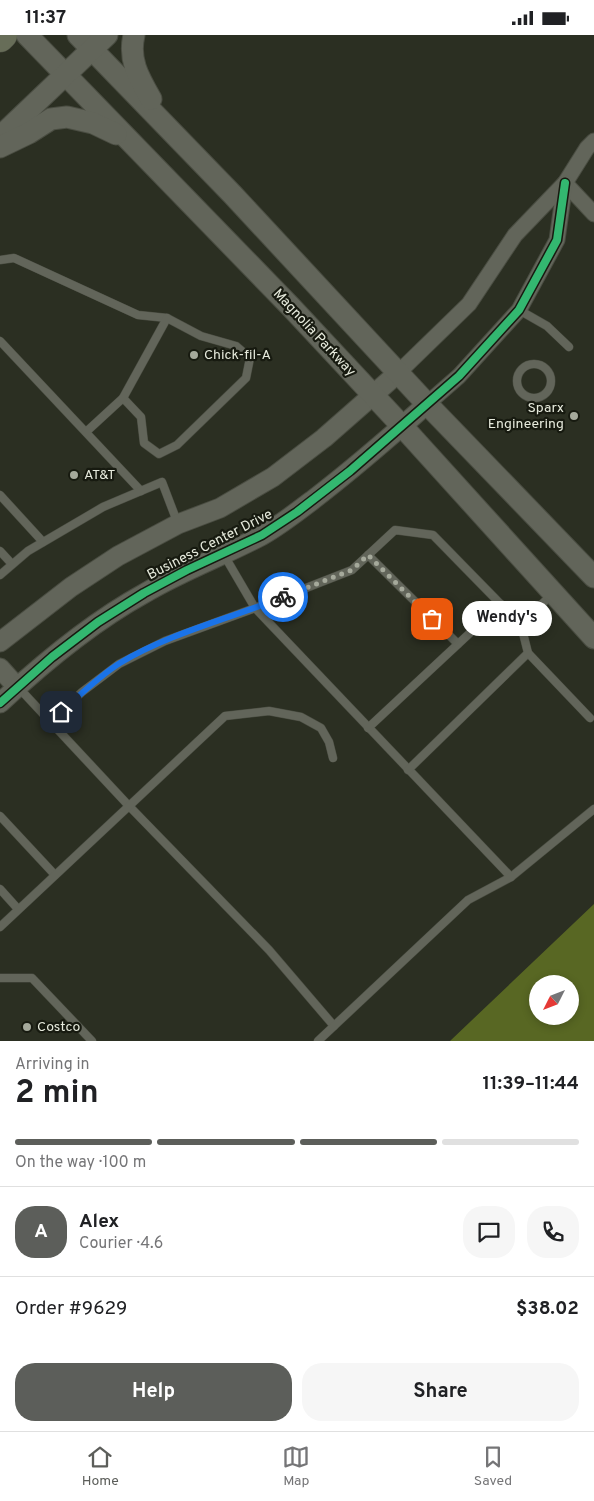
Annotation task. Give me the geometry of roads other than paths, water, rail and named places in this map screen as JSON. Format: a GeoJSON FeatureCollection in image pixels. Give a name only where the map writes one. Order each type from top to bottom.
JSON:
{"type":"FeatureCollection","features":[{"type":"Feature","properties":{"kind":"highway"},"geometry":{"type":"LineString","coordinates":[[0,38],[3,35]]}},
{"type":"Feature","properties":{"kind":"main road","name":"Magnolia Parkway"},"geometry":{"type":"LineString","coordinates":[[27,35],[283,299],[402,426],[552,594],[594,638]]}},
{"type":"Feature","properties":{"kind":"main road"},"geometry":{"type":"LineString","coordinates":[[0,137],[65,74],[85,42],[107,35]]}},
{"type":"Feature","properties":{"kind":"main road"},"geometry":{"type":"LineString","coordinates":[[134,35],[131,49],[137,75],[166,126]]}},
{"type":"Feature","properties":{"kind":"main road"},"geometry":{"type":"LineString","coordinates":[[85,42],[233,195],[427,404],[594,577]]}},
{"type":"Feature","properties":{"kind":"main road"},"geometry":{"type":"LineString","coordinates":[[0,147],[29,133],[51,119],[67,117],[93,123],[130,141]]}},
{"type":"Feature","properties":{"kind":"street"},"geometry":{"type":"LineString","coordinates":[[398,373],[469,304],[515,235],[565,183],[587,148],[594,141]]}},
{"type":"Feature","properties":{"kind":"street"},"geometry":{"type":"LineString","coordinates":[[565,183],[594,214]]}},
{"type":"Feature","properties":{"kind":"street"},"geometry":{"type":"LineString","coordinates":[[427,404],[459,376],[519,310],[557,240],[565,183]]}},
{"type":"Feature","properties":{"kind":"street","name":"Business Center Drive"},"geometry":{"type":"LineString","coordinates":[[0,642],[71,587],[118,556],[178,524],[220,508],[273,477],[324,438],[398,373]]}},
{"type":"Feature","properties":{"kind":"street","name":"Business Center Drive"},"geometry":{"type":"LineString","coordinates":[[0,703],[52,657],[106,617],[144,593],[262,535],[297,512],[350,471],[427,404]]}},
{"type":"Feature","properties":{"kind":"street"},"geometry":{"type":"LineString","coordinates":[[0,668],[17,687]]}},
{"type":"Feature","properties":{"kind":"lane"},"geometry":{"type":"LineString","coordinates":[[0,260],[14,258],[138,315],[167,318],[201,336],[236,346],[250,358],[246,378],[177,445],[160,454],[144,443],[141,417],[123,398]]}},
{"type":"Feature","properties":{"kind":"lane"},"geometry":{"type":"LineString","coordinates":[[519,310],[547,326],[569,347]]}},
{"type":"Feature","properties":{"kind":"lane"},"geometry":{"type":"LineString","coordinates":[[86,432],[123,398],[167,318]]}},
{"type":"Feature","properties":{"kind":"lane"},"geometry":{"type":"LineString","coordinates":[[0,341],[141,491]]}},
{"type":"Feature","properties":{"kind":"lane"},"geometry":{"type":"LineString","coordinates":[[530,364],[542,366],[550,374],[552,384],[550,389],[538,399],[526,397],[518,388],[516,382],[520,370],[530,364]]}},
{"type":"Feature","properties":{"kind":"lane"},"geometry":{"type":"LineString","coordinates":[[0,575],[28,551],[103,507],[162,482],[178,524]]}},
{"type":"Feature","properties":{"kind":"lane"},"geometry":{"type":"LineString","coordinates":[[0,495],[43,542]]}},
{"type":"Feature","properties":{"kind":"lane"},"geometry":{"type":"LineString","coordinates":[[51,721],[82,693],[119,664],[164,641],[352,570],[395,530],[433,535],[521,625],[528,653],[590,718]]}},
{"type":"Feature","properties":{"kind":"lane"},"geometry":{"type":"LineString","coordinates":[[0,551],[12,564]]}},
{"type":"Feature","properties":{"kind":"lane"},"geometry":{"type":"LineString","coordinates":[[224,553],[255,608],[511,877]]}},
{"type":"Feature","properties":{"kind":"lane"},"geometry":{"type":"LineString","coordinates":[[368,555],[458,644]]}},
{"type":"Feature","properties":{"kind":"lane"},"geometry":{"type":"LineString","coordinates":[[521,625],[552,594]]}},
{"type":"Feature","properties":{"kind":"lane"},"geometry":{"type":"LineString","coordinates":[[368,728],[501,604]]}},
{"type":"Feature","properties":{"kind":"lane"},"geometry":{"type":"LineString","coordinates":[[408,770],[528,653]]}},
{"type":"Feature","properties":{"kind":"lane"},"geometry":{"type":"LineString","coordinates":[[17,687],[269,951],[334,1026]]}},
{"type":"Feature","properties":{"kind":"lane"},"geometry":{"type":"LineString","coordinates":[[0,927],[225,716],[269,711],[301,717],[321,728],[329,742],[334,758]]}},
{"type":"Feature","properties":{"kind":"lane"},"geometry":{"type":"LineString","coordinates":[[318,1041],[468,900],[511,877],[594,809]]}},
{"type":"Feature","properties":{"kind":"lane"},"geometry":{"type":"LineString","coordinates":[[0,816],[55,875]]}},
{"type":"Feature","properties":{"kind":"lane"},"geometry":{"type":"LineString","coordinates":[[0,889],[18,909]]}},
{"type":"Feature","properties":{"kind":"lane"},"geometry":{"type":"LineString","coordinates":[[0,978],[32,978],[92,1041]]}},
{"type":"Feature","properties":{"kind":"place","name":"Chick-fil-A"},"geometry":{"type":"Point","coordinates":[194,355]}},
{"type":"Feature","properties":{"kind":"place","name":"Sparx Engineering"},"geometry":{"type":"Point","coordinates":[574,416]}},
{"type":"Feature","properties":{"kind":"place","name":"AT&T"},"geometry":{"type":"Point","coordinates":[74,475]}},
{"type":"Feature","properties":{"kind":"place","name":"Wendy's"},"geometry":{"type":"Point","coordinates":[432,619]}},
{"type":"Feature","properties":{"kind":"place","name":"Costco"},"geometry":{"type":"Point","coordinates":[27,1027]}}]}
